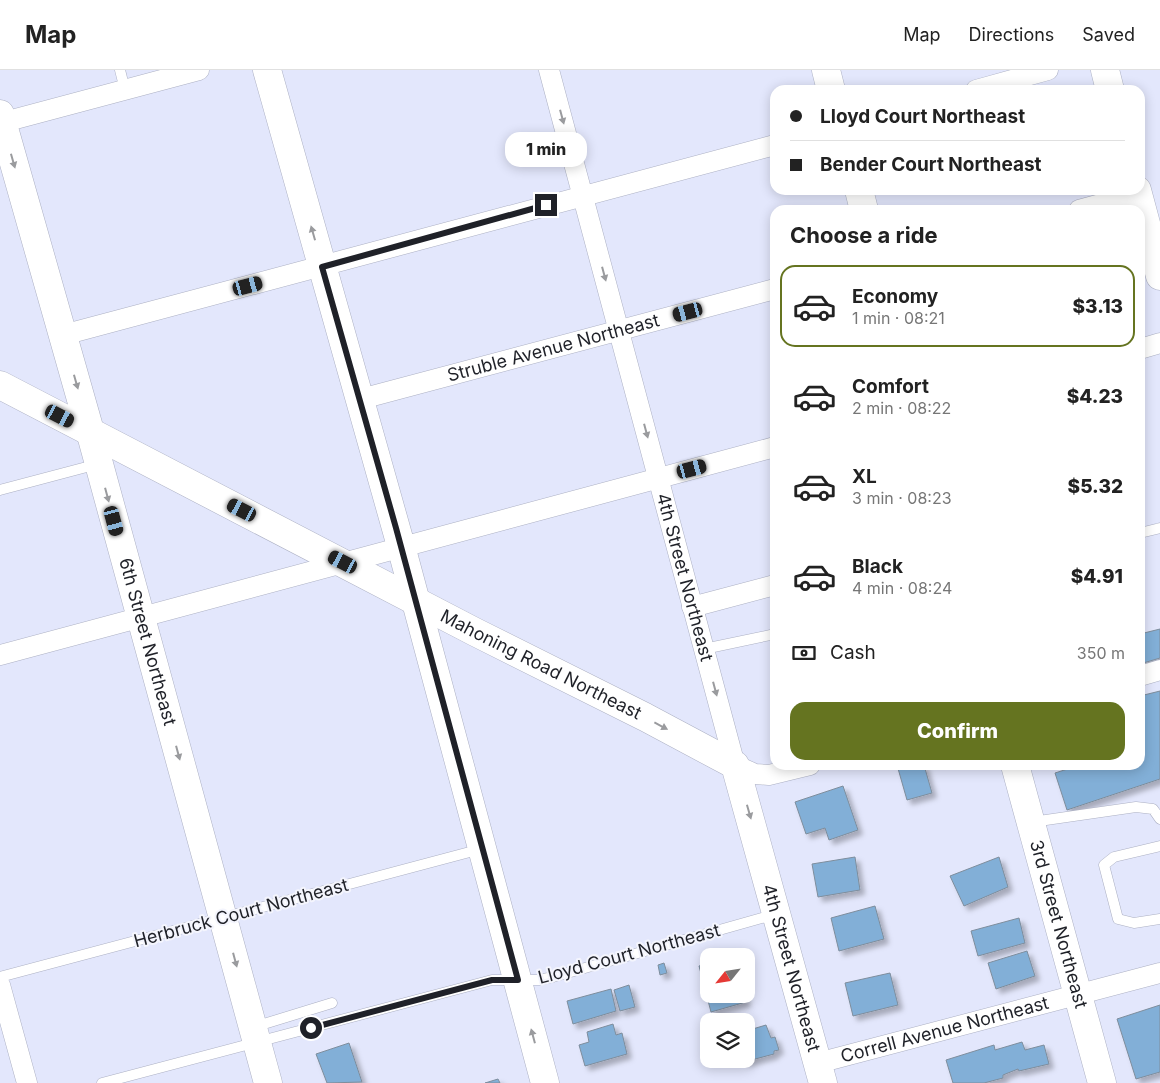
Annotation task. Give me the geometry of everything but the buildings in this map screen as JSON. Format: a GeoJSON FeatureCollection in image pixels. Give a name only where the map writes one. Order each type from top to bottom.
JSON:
{"type":"FeatureCollection","features":[{"type":"Feature","properties":{"kind":"main road"},"geometry":{"type":"LineString","coordinates":[[267,70],[361,399],[545,1083]]}},
{"type":"Feature","properties":{"kind":"main road"},"geometry":{"type":"LineString","coordinates":[[826,70],[830,85]]}},
{"type":"Feature","properties":{"kind":"main road"},"geometry":{"type":"LineString","coordinates":[[1104,70],[1108,85]]}},
{"type":"Feature","properties":{"kind":"main road","name":"6th Street Northeast"},"geometry":{"type":"LineString","coordinates":[[1,119],[90,431],[268,1083]]}},
{"type":"Feature","properties":{"kind":"main road"},"geometry":{"type":"LineString","coordinates":[[1145,219],[1160,276]]}},
{"type":"Feature","properties":{"kind":"main road","name":"Mahoning Road Northeast"},"geometry":{"type":"LineString","coordinates":[[0,385],[736,765]]}},
{"type":"Feature","properties":{"kind":"main road","name":"4th Street Northeast"},"geometry":{"type":"LineString","coordinates":[[736,765],[820,1073]]}},
{"type":"Feature","properties":{"kind":"main road","name":"3rd Street Northeast"},"geometry":{"type":"LineString","coordinates":[[1016,770],[1102,1083]]}},
{"type":"Feature","properties":{"kind":"street"},"geometry":{"type":"LineString","coordinates":[[1,119],[125,90],[199,70]]}},
{"type":"Feature","properties":{"kind":"street","name":"4th Street Northeast"},"geometry":{"type":"LineString","coordinates":[[549,70],[736,765]]}},
{"type":"Feature","properties":{"kind":"street"},"geometry":{"type":"LineString","coordinates":[[994,85],[1048,70]]}},
{"type":"Feature","properties":{"kind":"street"},"geometry":{"type":"LineString","coordinates":[[63,335],[770,146]]}},
{"type":"Feature","properties":{"kind":"street"},"geometry":{"type":"LineString","coordinates":[[1095,205],[1128,195]]}},
{"type":"Feature","properties":{"kind":"street","name":"Struble Avenue Northeast"},"geometry":{"type":"LineString","coordinates":[[361,399],[770,290]]}},
{"type":"Feature","properties":{"kind":"street"},"geometry":{"type":"LineString","coordinates":[[1145,348],[1160,343]]}},
{"type":"Feature","properties":{"kind":"street"},"geometry":{"type":"LineString","coordinates":[[0,655],[770,448]]}},
{"type":"Feature","properties":{"kind":"street"},"geometry":{"type":"LineString","coordinates":[[692,607],[770,586]]}},
{"type":"Feature","properties":{"kind":"street"},"geometry":{"type":"LineString","coordinates":[[1145,674],[1160,670]]}},
{"type":"Feature","properties":{"kind":"street"},"geometry":{"type":"LineString","coordinates":[[736,765],[755,774],[769,775],[790,770]]}},
{"type":"Feature","properties":{"kind":"street","name":"Correll Avenue Northeast"},"geometry":{"type":"LineString","coordinates":[[820,1073],[1078,995],[1160,973]]}},
{"type":"Feature","properties":{"kind":"street"},"geometry":{"type":"LineString","coordinates":[[0,985],[27,1083]]}},
{"type":"Feature","properties":{"kind":"lane"},"geometry":{"type":"LineString","coordinates":[[120,70],[125,90]]}},
{"type":"Feature","properties":{"kind":"lane"},"geometry":{"type":"LineString","coordinates":[[0,490],[99,464]]}},
{"type":"Feature","properties":{"kind":"lane"},"geometry":{"type":"LineString","coordinates":[[1145,532],[1160,528]]}},
{"type":"Feature","properties":{"kind":"lane"},"geometry":{"type":"LineString","coordinates":[[704,649],[770,635]]}},
{"type":"Feature","properties":{"kind":"lane"},"geometry":{"type":"LineString","coordinates":[[1031,822],[1058,820],[1136,807],[1153,809],[1160,819]]}},
{"type":"Feature","properties":{"kind":"lane"},"geometry":{"type":"LineString","coordinates":[[1160,846],[1114,857],[1104,865],[1118,919],[1134,923],[1160,919]]}},
{"type":"Feature","properties":{"kind":"lane","name":"Herbruck Court Northeast"},"geometry":{"type":"LineString","coordinates":[[0,977],[482,849]]}},
{"type":"Feature","properties":{"kind":"lane","name":"Lloyd Court Northeast"},"geometry":{"type":"LineString","coordinates":[[102,1083],[255,1035],[492,980],[539,980],[553,977],[777,913]]}},
{"type":"Feature","properties":{"kind":"lane"},"geometry":{"type":"LineString","coordinates":[[255,1035],[332,1003]]}},
{"type":"Feature","properties":{"kind":"route"},"geometry":{"type":"LineString","coordinates":[[311,1028],[492,980],[518,980],[361,399],[322,267],[546,205]]}}]}
